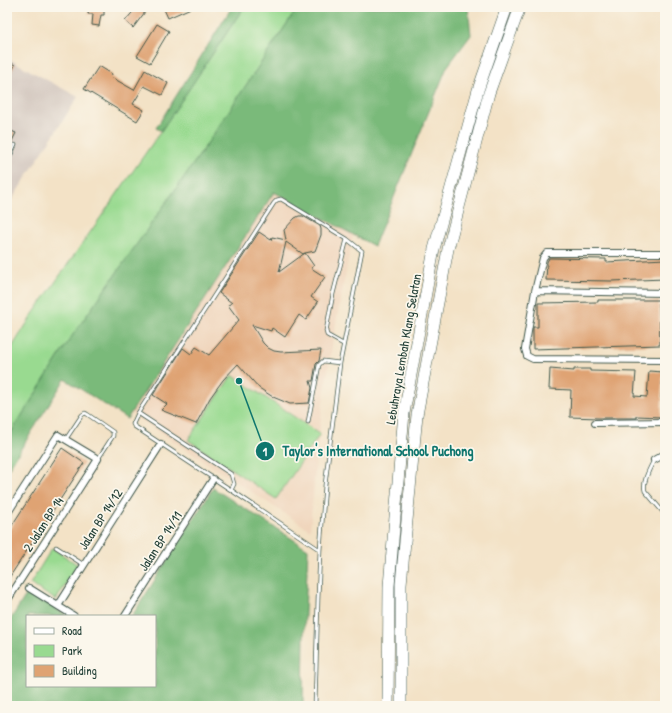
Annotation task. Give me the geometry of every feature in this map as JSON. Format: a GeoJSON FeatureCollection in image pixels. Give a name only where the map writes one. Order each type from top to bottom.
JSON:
{"type":"FeatureCollection","features":[{"type":"Feature","properties":{"kind":"highway","name":"Lebuhraya Lembah Klang Selatan"},"geometry":{"type":"LineString","coordinates":[[388,706],[389,586],[404,413],[434,249],[478,90],[507,7]]}},
{"type":"Feature","properties":{"kind":"highway","name":"Lebuhraya Lembah Klang Selatan"},"geometry":{"type":"LineString","coordinates":[[401,706],[401,584],[417,415],[448,249],[488,93],[520,7]]}},
{"type":"Feature","properties":{"kind":"street"},"geometry":{"type":"LineString","coordinates":[[665,253],[547,253],[543,258],[535,291],[525,349],[525,353],[533,359],[665,360]]}},
{"type":"Feature","properties":{"kind":"street"},"geometry":{"type":"LineString","coordinates":[[535,291],[665,293]]}},
{"type":"Feature","properties":{"kind":"street"},"geometry":{"type":"LineString","coordinates":[[595,423],[665,422]]}},
{"type":"Feature","properties":{"kind":"street"},"geometry":{"type":"LineString","coordinates":[[7,514],[58,435],[98,459]]}},
{"type":"Feature","properties":{"kind":"street","name":"Jalan BP 14/12"},"geometry":{"type":"LineString","coordinates":[[58,606],[161,444]]}},
{"type":"Feature","properties":{"kind":"street"},"geometry":{"type":"LineString","coordinates":[[654,460],[665,454]]}},
{"type":"Feature","properties":{"kind":"street","name":"2 Jalan BP 14"},"geometry":{"type":"LineString","coordinates":[[7,600],[98,459]]}},
{"type":"Feature","properties":{"kind":"street","name":"Jalan BP 14/11"},"geometry":{"type":"LineString","coordinates":[[126,615],[213,479]]}},
{"type":"Feature","properties":{"kind":"street"},"geometry":{"type":"LineString","coordinates":[[29,588],[72,615]]}},
{"type":"Feature","properties":{"kind":"lane"},"geometry":{"type":"LineString","coordinates":[[7,163],[15,145]]}},
{"type":"Feature","properties":{"kind":"lane"},"geometry":{"type":"LineString","coordinates":[[316,706],[320,550],[325,485],[343,344],[362,251],[347,239],[281,199],[277,200],[138,413],[134,426],[320,550]]}},
{"type":"Feature","properties":{"kind":"lane"},"geometry":{"type":"LineString","coordinates":[[343,344],[327,335],[326,331],[333,294],[347,239]]}},
{"type":"Feature","properties":{"kind":"lane"},"geometry":{"type":"LineString","coordinates":[[308,422],[319,365],[323,361],[340,363]]}},
{"type":"Feature","properties":{"kind":"lane"},"geometry":{"type":"LineString","coordinates":[[66,439],[82,415],[85,413],[88,414],[113,432],[113,436],[98,459]]}},
{"type":"Feature","properties":{"kind":"lane"},"geometry":{"type":"LineString","coordinates":[[138,413],[231,474],[234,484],[231,490]]}},
{"type":"Feature","properties":{"kind":"lane"},"geometry":{"type":"LineString","coordinates":[[654,460],[644,488],[663,512]]}},
{"type":"Feature","properties":{"kind":"lane"},"geometry":{"type":"LineString","coordinates":[[56,547],[84,565]]}},
{"type":"Feature","properties":{"kind":"shaded area"},"geometry":{"type":"Polygon","coordinates":[[[7,58],[78,97],[7,207],[7,58]]]}},
{"type":"Feature","properties":{"kind":"shaded area"},"geometry":{"type":"Polygon","coordinates":[[[274,192],[353,235],[333,339],[323,402],[310,530],[130,413],[274,192]]]}},
{"type":"Feature","properties":{"kind":"green space"},"geometry":{"type":"Polygon","coordinates":[[[232,7],[244,7],[161,131],[156,128],[232,7]]]}},
{"type":"Feature","properties":{"kind":"green space"},"geometry":{"type":"Polygon","coordinates":[[[244,7],[298,7],[201,153],[70,339],[7,439],[7,355],[33,314],[161,131],[244,7]]]}},
{"type":"Feature","properties":{"kind":"green space"},"geometry":{"type":"Polygon","coordinates":[[[298,7],[468,7],[471,35],[447,67],[374,246],[274,192],[127,419],[65,379],[7,471],[7,439],[70,339],[201,153],[298,7]]]}},
{"type":"Feature","properties":{"kind":"green space"},"geometry":{"type":"Polygon","coordinates":[[[232,375],[320,434],[276,499],[188,440],[232,375]]]}},
{"type":"Feature","properties":{"kind":"green space"},"geometry":{"type":"Polygon","coordinates":[[[213,488],[308,549],[304,634],[303,706],[7,706],[7,625],[26,595],[24,588],[65,615],[26,615],[26,687],[156,687],[156,615],[133,615],[213,488]]]}},
{"type":"Feature","properties":{"kind":"green space"},"geometry":{"type":"Polygon","coordinates":[[[52,548],[78,565],[56,600],[30,584],[52,548]]]}},
{"type":"Feature","properties":{"kind":"building"},"geometry":{"type":"Polygon","coordinates":[[[89,7],[104,7],[104,15],[101,15],[99,26],[92,25],[93,14],[88,14],[89,7]]]}},
{"type":"Feature","properties":{"kind":"building"},"geometry":{"type":"Polygon","coordinates":[[[137,7],[145,12],[133,28],[125,21],[137,7]]]}},
{"type":"Feature","properties":{"kind":"building"},"geometry":{"type":"Polygon","coordinates":[[[163,7],[193,7],[168,18],[163,7]]]}},
{"type":"Feature","properties":{"kind":"building"},"geometry":{"type":"Polygon","coordinates":[[[157,24],[169,31],[150,63],[137,56],[157,24]]]}},
{"type":"Feature","properties":{"kind":"building"},"geometry":{"type":"Polygon","coordinates":[[[7,61],[15,65],[7,80],[7,61]]]}},
{"type":"Feature","properties":{"kind":"building"},"geometry":{"type":"Polygon","coordinates":[[[99,66],[112,74],[111,77],[134,90],[145,70],[168,83],[162,95],[144,86],[133,104],[144,110],[137,121],[84,89],[99,66]]]}},
{"type":"Feature","properties":{"kind":"building"},"geometry":{"type":"Polygon","coordinates":[[[7,129],[16,133],[7,151],[7,129]]]}},
{"type":"Feature","properties":{"kind":"building"},"geometry":{"type":"Polygon","coordinates":[[[303,216],[320,226],[321,229],[321,235],[315,251],[305,253],[314,266],[311,268],[325,277],[311,297],[318,302],[306,320],[299,315],[285,337],[272,328],[271,331],[252,325],[263,343],[274,351],[321,350],[319,361],[316,364],[313,381],[310,381],[312,388],[309,403],[290,404],[273,397],[259,388],[238,364],[223,380],[210,398],[196,424],[161,410],[167,404],[153,395],[183,348],[191,354],[196,347],[209,355],[239,320],[228,305],[232,303],[219,293],[259,232],[271,240],[272,237],[286,240],[284,230],[295,218],[303,216]],[[286,242],[279,272],[305,253],[303,254],[286,242]]]}},
{"type":"Feature","properties":{"kind":"building"},"geometry":{"type":"Polygon","coordinates":[[[549,258],[606,259],[606,262],[665,259],[665,279],[612,281],[546,280],[547,262],[549,258]]]}},
{"type":"Feature","properties":{"kind":"building"},"geometry":{"type":"Polygon","coordinates":[[[598,300],[659,300],[660,345],[533,349],[533,327],[538,327],[538,303],[598,302],[598,300]]]}},
{"type":"Feature","properties":{"kind":"building"},"geometry":{"type":"Polygon","coordinates":[[[550,369],[574,371],[574,369],[590,369],[590,371],[636,372],[634,396],[647,397],[649,371],[663,372],[661,417],[570,417],[571,390],[549,389],[550,369]]]}},
{"type":"Feature","properties":{"kind":"building"},"geometry":{"type":"Polygon","coordinates":[[[62,448],[84,463],[7,581],[7,533],[62,448]]]}},
{"type":"Feature","properties":{"kind":"place","name":"Taylor's International School Puchong"},"geometry":{"type":"Point","coordinates":[239,381]}}]}
